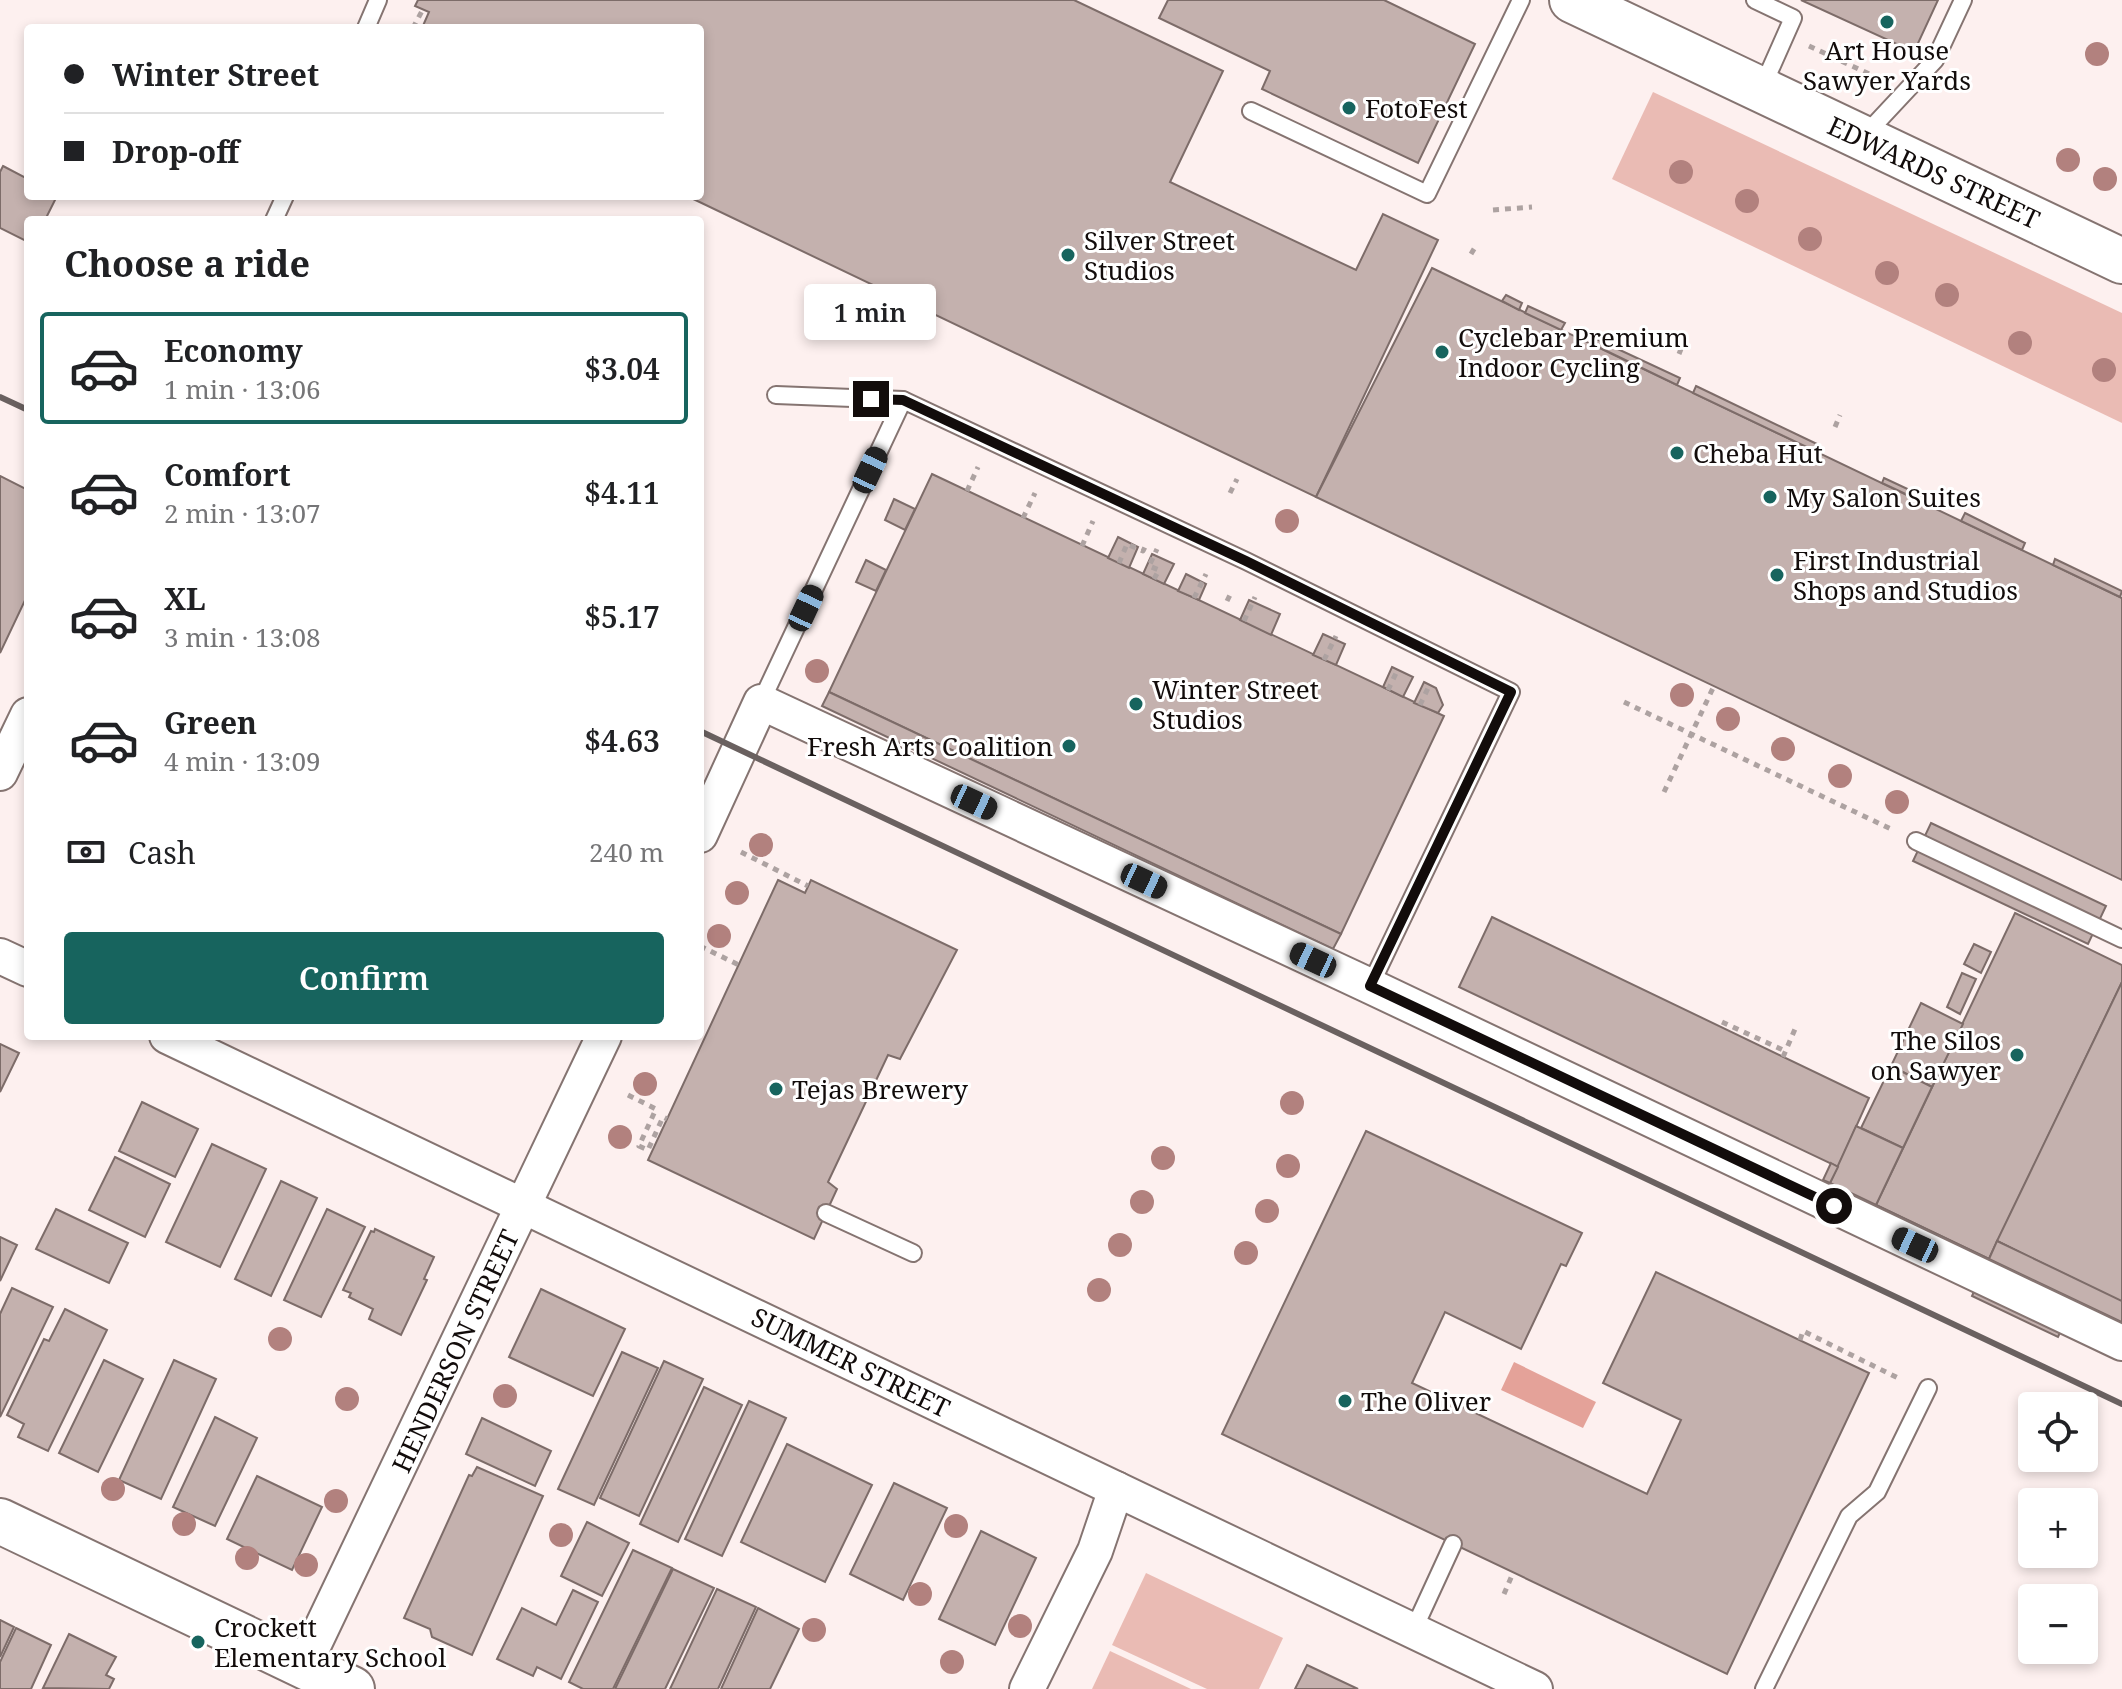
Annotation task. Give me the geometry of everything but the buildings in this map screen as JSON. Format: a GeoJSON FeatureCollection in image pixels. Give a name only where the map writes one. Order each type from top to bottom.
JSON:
{"type":"FeatureCollection","features":[{"type":"Feature","properties":{"kind":"street","name":"EDWARDS STREET"},"geometry":{"type":"LineString","coordinates":[[1572,0],[1623,17],[1761,89],[2122,261]]}},
{"type":"Feature","properties":{"kind":"street"},"geometry":{"type":"LineString","coordinates":[[704,826],[761,702],[1370,986],[2122,1343]]}},
{"type":"Feature","properties":{"kind":"street"},"geometry":{"type":"LineString","coordinates":[[3,759],[24,722]]}},
{"type":"Feature","properties":{"kind":"street"},"geometry":{"type":"LineString","coordinates":[[0,956],[24,967]]}},
{"type":"Feature","properties":{"kind":"street","name":"SUMMER STREET"},"geometry":{"type":"LineString","coordinates":[[175,1040],[1535,1689]]}},
{"type":"Feature","properties":{"kind":"street","name":"HENDERSON STREET"},"geometry":{"type":"LineString","coordinates":[[304,1665],[602,1040]]}},
{"type":"Feature","properties":{"kind":"street"},"geometry":{"type":"LineString","coordinates":[[1027,1689],[1095,1551],[1116,1489]]}},
{"type":"Feature","properties":{"kind":"street"},"geometry":{"type":"LineString","coordinates":[[0,1521],[352,1689]]}},
{"type":"Feature","properties":{"kind":"lane"},"geometry":{"type":"LineString","coordinates":[[1251,111],[1427,194],[1521,0]]}},
{"type":"Feature","properties":{"kind":"lane"},"geometry":{"type":"LineString","coordinates":[[1755,0],[1793,18],[1761,89]]}},
{"type":"Feature","properties":{"kind":"lane"},"geometry":{"type":"LineString","coordinates":[[1862,138],[1935,60],[1963,0]]}},
{"type":"Feature","properties":{"kind":"lane"},"geometry":{"type":"LineString","coordinates":[[367,24],[375,1]]}},
{"type":"Feature","properties":{"kind":"lane"},"geometry":{"type":"LineString","coordinates":[[776,395],[903,400],[1246,561],[1511,692],[1370,986]]}},
{"type":"Feature","properties":{"kind":"lane"},"geometry":{"type":"LineString","coordinates":[[761,702],[903,400]]}},
{"type":"Feature","properties":{"kind":"lane"},"geometry":{"type":"LineString","coordinates":[[1916,841],[2122,939]]}},
{"type":"Feature","properties":{"kind":"lane"},"geometry":{"type":"LineString","coordinates":[[826,1213],[913,1253]]}},
{"type":"Feature","properties":{"kind":"lane"},"geometry":{"type":"LineString","coordinates":[[1764,1689],[1849,1516],[1877,1492],[1927,1390]]}},
{"type":"Feature","properties":{"kind":"lane"},"geometry":{"type":"LineString","coordinates":[[1413,1631],[1453,1544]]}},
{"type":"Feature","properties":{"kind":"path"},"geometry":{"type":"LineString","coordinates":[[415,24],[423,9]]}},
{"type":"Feature","properties":{"kind":"path"},"geometry":{"type":"LineString","coordinates":[[1808,45],[1884,81]]}},
{"type":"Feature","properties":{"kind":"path"},"geometry":{"type":"LineString","coordinates":[[1493,210],[1532,207]]}},
{"type":"Feature","properties":{"kind":"path"},"geometry":{"type":"LineString","coordinates":[[1471,254],[1477,244]]}},
{"type":"Feature","properties":{"kind":"path"},"geometry":{"type":"LineString","coordinates":[[1679,354],[1683,344]]}},
{"type":"Feature","properties":{"kind":"path"},"geometry":{"type":"LineString","coordinates":[[1835,427],[1840,415]]}},
{"type":"Feature","properties":{"kind":"path"},"geometry":{"type":"LineString","coordinates":[[1230,493],[1237,479]]}},
{"type":"Feature","properties":{"kind":"path"},"geometry":{"type":"LineString","coordinates":[[1227,601],[1232,591]]}},
{"type":"Feature","properties":{"kind":"path"},"geometry":{"type":"LineString","coordinates":[[1664,792],[1713,688]]}},
{"type":"Feature","properties":{"kind":"path"},"geometry":{"type":"LineString","coordinates":[[1624,702],[1916,841]]}},
{"type":"Feature","properties":{"kind":"path"},"geometry":{"type":"LineString","coordinates":[[741,852],[808,886]]}},
{"type":"Feature","properties":{"kind":"path"},"geometry":{"type":"LineString","coordinates":[[704,948],[739,965]]}},
{"type":"Feature","properties":{"kind":"path"},"geometry":{"type":"LineString","coordinates":[[1722,1022],[1784,1054],[1795,1029]]}},
{"type":"Feature","properties":{"kind":"path"},"geometry":{"type":"LineString","coordinates":[[628,1095],[656,1109],[639,1146],[648,1150],[663,1117],[667,1119]]}},
{"type":"Feature","properties":{"kind":"path"},"geometry":{"type":"LineString","coordinates":[[1800,1340],[1803,1331],[1927,1390]]}},
{"type":"Feature","properties":{"kind":"path"},"geometry":{"type":"LineString","coordinates":[[1504,1594],[1513,1573]]}},
{"type":"Feature","properties":{"kind":"shaded area"},"geometry":{"type":"Polygon","coordinates":[[[1653,92],[2122,313],[2122,423],[1612,179],[1653,92]]]}},
{"type":"Feature","properties":{"kind":"shaded area"},"geometry":{"type":"Polygon","coordinates":[[[1514,1362],[1596,1402],[1583,1428],[1501,1390],[1514,1362]]]}},
{"type":"Feature","properties":{"kind":"shaded area"},"geometry":{"type":"Polygon","coordinates":[[[1146,1573],[1283,1638],[1259,1689],[1207,1689],[1112,1645],[1146,1573]]]}},
{"type":"Feature","properties":{"kind":"shaded area"},"geometry":{"type":"Polygon","coordinates":[[[1110,1651],[1191,1689],[1092,1689],[1110,1651]]]}},
{"type":"Feature","properties":{"kind":"railway"},"geometry":{"type":"LineString","coordinates":[[0,397],[24,408]]}},
{"type":"Feature","properties":{"kind":"railway"},"geometry":{"type":"LineString","coordinates":[[704,733],[2122,1404]]}},
{"type":"Feature","properties":{"kind":"place","name":"Art House Sawyer Yards"},"geometry":{"type":"Point","coordinates":[1887,22]}},
{"type":"Feature","properties":{"kind":"place","name":"FotoFest"},"geometry":{"type":"Point","coordinates":[1349,108]}},
{"type":"Feature","properties":{"kind":"place","name":"Silver Street Studios"},"geometry":{"type":"Point","coordinates":[1068,255]}},
{"type":"Feature","properties":{"kind":"place","name":"Cyclebar Premium Indoor Cycling"},"geometry":{"type":"Point","coordinates":[1442,352]}},
{"type":"Feature","properties":{"kind":"place","name":"Cheba Hut"},"geometry":{"type":"Point","coordinates":[1677,453]}},
{"type":"Feature","properties":{"kind":"place","name":"My Salon Suites"},"geometry":{"type":"Point","coordinates":[1770,497]}},
{"type":"Feature","properties":{"kind":"place","name":"First Industrial Shops and Studios"},"geometry":{"type":"Point","coordinates":[1777,575]}},
{"type":"Feature","properties":{"kind":"place","name":"Winter Street Studios"},"geometry":{"type":"Point","coordinates":[1136,704]}},
{"type":"Feature","properties":{"kind":"place","name":"Fresh Arts Coalition"},"geometry":{"type":"Point","coordinates":[1069,746]}},
{"type":"Feature","properties":{"kind":"place","name":"The Silos on Sawyer"},"geometry":{"type":"Point","coordinates":[2017,1055]}},
{"type":"Feature","properties":{"kind":"place","name":"Tejas Brewery"},"geometry":{"type":"Point","coordinates":[776,1089]}},
{"type":"Feature","properties":{"kind":"place","name":"The Oliver"},"geometry":{"type":"Point","coordinates":[1345,1401]}},
{"type":"Feature","properties":{"kind":"place","name":"Crockett Elementary School"},"geometry":{"type":"Point","coordinates":[198,1642]}},
{"type":"Feature","properties":{"kind":"route"},"geometry":{"type":"LineString","coordinates":[[871,399],[903,400],[1246,561],[1511,692],[1370,986],[1834,1206]]}}]}
